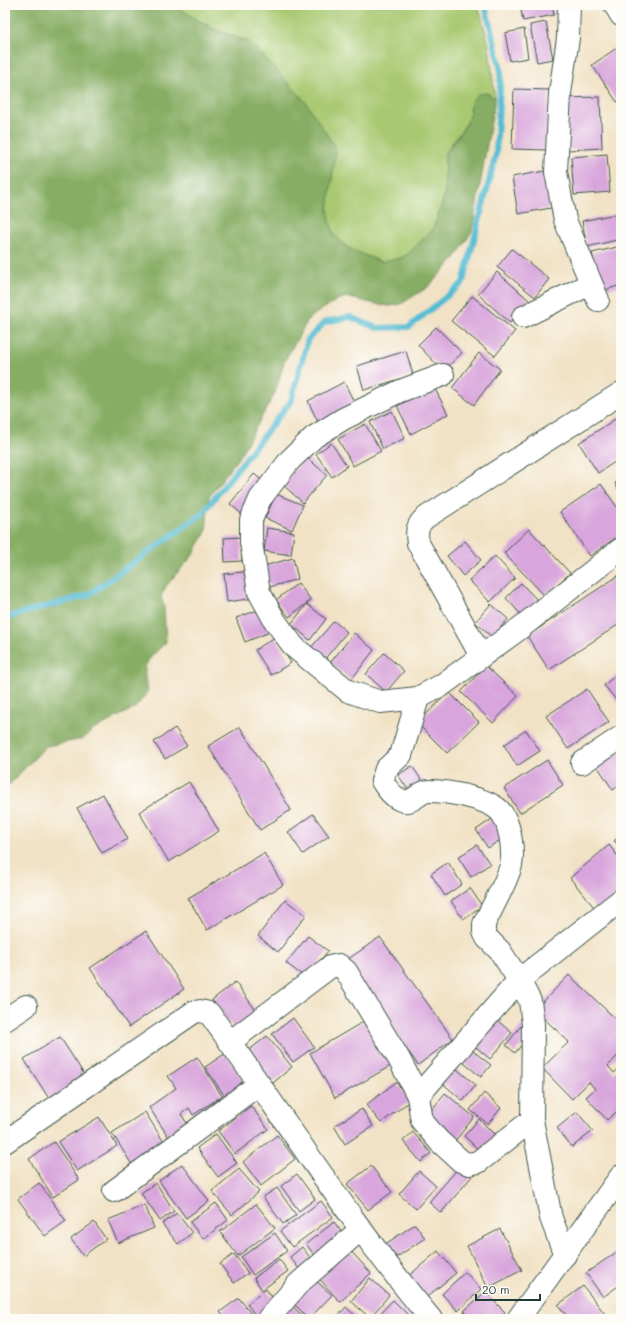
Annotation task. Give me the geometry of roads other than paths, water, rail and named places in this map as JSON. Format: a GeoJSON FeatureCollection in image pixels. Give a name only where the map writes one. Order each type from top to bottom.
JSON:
{"type":"FeatureCollection","features":[{"type":"Feature","properties":{"kind":"street"},"geometry":{"type":"LineString","coordinates":[[523,317],[594,292],[565,220],[556,172],[560,93],[568,38],[569,5]]}},
{"type":"Feature","properties":{"kind":"street"},"geometry":{"type":"LineString","coordinates":[[615,5],[621,15]]}},
{"type":"Feature","properties":{"kind":"street"},"geometry":{"type":"LineString","coordinates":[[443,375],[400,392],[343,418],[314,437],[290,460],[260,498],[251,520],[251,542],[259,592],[275,621],[294,647],[348,691],[380,702],[418,698],[442,685],[621,549]]}},
{"type":"Feature","properties":{"kind":"street"},"geometry":{"type":"LineString","coordinates":[[481,656],[418,543],[416,536],[418,526],[425,518],[621,393]]}},
{"type":"Feature","properties":{"kind":"street"},"geometry":{"type":"LineString","coordinates":[[418,698],[401,755],[386,769],[382,776],[382,781],[396,797],[403,801],[408,801],[427,791],[454,794],[491,805],[500,810],[506,821],[511,839],[511,865],[484,924],[484,932],[487,938],[500,951],[519,980],[530,1001],[533,1024],[532,1120],[551,1218],[565,1254]]}},
{"type":"Feature","properties":{"kind":"street"},"geometry":{"type":"LineString","coordinates":[[582,762],[621,737]]}},
{"type":"Feature","properties":{"kind":"street"},"geometry":{"type":"LineString","coordinates":[[418,1096],[519,980],[621,900]]}},
{"type":"Feature","properties":{"kind":"street"},"geometry":{"type":"LineString","coordinates":[[230,1042],[330,967],[339,965],[346,971],[399,1059],[418,1096],[422,1121],[449,1152],[461,1161],[469,1164],[478,1162],[532,1120]]}},
{"type":"Feature","properties":{"kind":"street"},"geometry":{"type":"LineString","coordinates":[[5,1020],[26,1006]]}},
{"type":"Feature","properties":{"kind":"street"},"geometry":{"type":"LineString","coordinates":[[5,1142],[194,1012],[200,1011],[209,1014],[260,1084],[360,1230],[431,1319]]}},
{"type":"Feature","properties":{"kind":"street"},"geometry":{"type":"LineString","coordinates":[[114,1191],[260,1084]]}},
{"type":"Feature","properties":{"kind":"street"},"geometry":{"type":"LineString","coordinates":[[518,1319],[621,1176]]}},
{"type":"Feature","properties":{"kind":"street"},"geometry":{"type":"LineString","coordinates":[[268,1319],[299,1283],[360,1230]]}},
{"type":"Feature","properties":{"kind":"waterway"},"geometry":{"type":"LineString","coordinates":[[5,618],[88,595],[202,514],[291,401],[308,339],[325,322],[350,317],[377,328],[409,327],[463,283],[496,154],[501,70],[485,5]]}}]}
